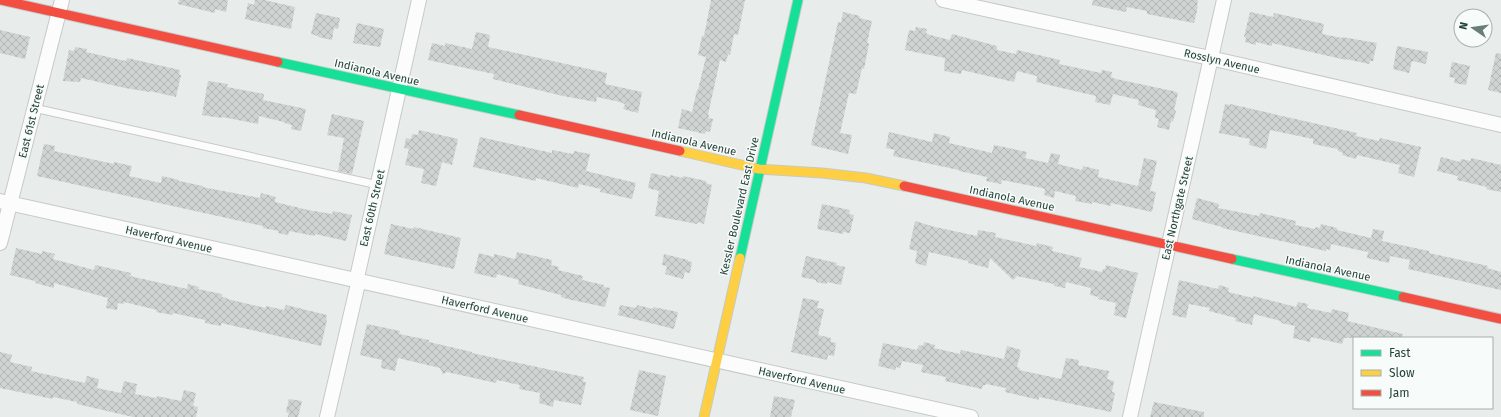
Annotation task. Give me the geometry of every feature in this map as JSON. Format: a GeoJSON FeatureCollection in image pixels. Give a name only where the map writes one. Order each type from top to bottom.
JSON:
{"type":"FeatureCollection","features":[{"type":"Feature","properties":{"kind":"street","name":"Indianola Avenue"},"geometry":{"type":"LineString","coordinates":[[1,0],[60,6],[400,89],[760,169],[822,173],[866,178],[1501,319]]}},
{"type":"Feature","properties":{"kind":"street","name":"East 60th Street"},"geometry":{"type":"LineString","coordinates":[[327,417],[357,288],[357,281],[419,0]]}},
{"type":"Feature","properties":{"kind":"street","name":"Kessler Boulevard East Drive"},"geometry":{"type":"LineString","coordinates":[[704,417],[798,0]]}},
{"type":"Feature","properties":{"kind":"street","name":"Rosslyn Avenue"},"geometry":{"type":"LineString","coordinates":[[943,0],[1210,58],[1501,125]]}},
{"type":"Feature","properties":{"kind":"street","name":"East Northgate Street"},"geometry":{"type":"LineString","coordinates":[[1130,417],[1224,0]]}},
{"type":"Feature","properties":{"kind":"street","name":"East 61st Street"},"geometry":{"type":"LineString","coordinates":[[0,243],[5,203],[34,108],[60,6]]}},
{"type":"Feature","properties":{"kind":"street","name":"Haverford Avenue"},"geometry":{"type":"LineString","coordinates":[[5,203],[971,417]]}},
{"type":"Feature","properties":{"kind":"lane"},"geometry":{"type":"LineString","coordinates":[[34,108],[378,185]]}},
{"type":"Feature","properties":{"kind":"building"},"geometry":{"type":"Polygon","coordinates":[[[179,0],[228,0],[226,12],[215,9],[215,13],[178,4],[179,0]]]}},
{"type":"Feature","properties":{"kind":"building"},"geometry":{"type":"Polygon","coordinates":[[[255,0],[264,0],[295,7],[291,29],[245,19],[248,3],[254,5],[255,0]]]}},
{"type":"Feature","properties":{"kind":"building"},"geometry":{"type":"Polygon","coordinates":[[[711,0],[745,0],[738,35],[734,34],[730,55],[728,54],[726,62],[720,60],[708,115],[708,118],[713,119],[710,132],[706,131],[705,134],[678,128],[682,109],[692,112],[698,90],[706,57],[698,55],[702,36],[704,36],[711,0]]]}},
{"type":"Feature","properties":{"kind":"building"},"geometry":{"type":"Polygon","coordinates":[[[1093,0],[1198,0],[1198,6],[1194,23],[1147,14],[1147,11],[1127,7],[1126,12],[1092,5],[1093,0]]]}},
{"type":"Feature","properties":{"kind":"building"},"geometry":{"type":"Polygon","coordinates":[[[843,12],[860,16],[859,18],[872,21],[867,43],[869,44],[864,69],[862,68],[856,94],[849,93],[840,133],[852,135],[848,154],[811,145],[838,22],[841,23],[843,12]]]}},
{"type":"Feature","properties":{"kind":"building"},"geometry":{"type":"Polygon","coordinates":[[[1250,12],[1273,17],[1274,13],[1324,24],[1322,34],[1377,43],[1373,61],[1370,61],[1369,64],[1272,43],[1272,46],[1256,42],[1256,45],[1245,42],[1246,37],[1244,37],[1250,12]]]}},
{"type":"Feature","properties":{"kind":"building"},"geometry":{"type":"Polygon","coordinates":[[[316,13],[340,18],[338,29],[334,28],[332,40],[311,34],[316,13]]]}},
{"type":"Feature","properties":{"kind":"building"},"geometry":{"type":"Polygon","coordinates":[[[357,23],[384,29],[380,47],[353,43],[357,23]]]}},
{"type":"Feature","properties":{"kind":"building"},"geometry":{"type":"Polygon","coordinates":[[[916,27],[927,29],[926,33],[930,35],[950,40],[952,34],[997,46],[997,50],[1016,54],[1017,50],[1060,60],[1059,64],[1101,73],[1102,70],[1112,72],[1111,77],[1116,79],[1173,91],[1178,93],[1173,122],[1171,121],[1169,130],[1157,127],[1159,119],[1155,118],[1156,110],[1138,105],[1139,100],[1113,94],[1110,105],[1095,102],[1096,96],[1036,82],[1037,76],[1017,71],[1014,82],[962,70],[961,74],[944,71],[945,58],[905,50],[909,30],[915,31],[916,27]]]}},
{"type":"Feature","properties":{"kind":"building"},"geometry":{"type":"Polygon","coordinates":[[[0,30],[30,37],[25,59],[0,53],[0,30]]]}},
{"type":"Feature","properties":{"kind":"building"},"geometry":{"type":"Polygon","coordinates":[[[476,32],[490,35],[488,47],[607,73],[605,84],[642,92],[638,113],[623,109],[625,104],[620,102],[597,97],[596,102],[563,96],[493,79],[494,74],[428,60],[432,43],[445,46],[445,43],[472,49],[476,32]]]}},
{"type":"Feature","properties":{"kind":"building"},"geometry":{"type":"Polygon","coordinates":[[[1397,46],[1428,52],[1426,64],[1412,61],[1409,73],[1393,69],[1397,46]]]}},
{"type":"Feature","properties":{"kind":"building"},"geometry":{"type":"Polygon","coordinates":[[[75,47],[87,49],[86,52],[126,61],[127,58],[180,70],[179,75],[181,75],[176,97],[81,78],[80,82],[63,81],[69,50],[74,51],[75,47]]]}},
{"type":"Feature","properties":{"kind":"building"},"geometry":{"type":"Polygon","coordinates":[[[1496,53],[1501,54],[1501,93],[1488,90],[1496,53]]]}},
{"type":"Feature","properties":{"kind":"building"},"geometry":{"type":"Polygon","coordinates":[[[1452,62],[1470,66],[1466,85],[1454,83],[1455,78],[1449,77],[1452,62]]]}},
{"type":"Feature","properties":{"kind":"building"},"geometry":{"type":"Polygon","coordinates":[[[208,81],[228,84],[227,87],[264,94],[263,100],[306,109],[301,131],[291,129],[292,125],[284,122],[259,116],[258,124],[202,115],[208,81]]]}},
{"type":"Feature","properties":{"kind":"building"},"geometry":{"type":"Polygon","coordinates":[[[1225,104],[1357,133],[1356,136],[1379,141],[1380,138],[1421,147],[1414,177],[1398,173],[1400,165],[1357,155],[1356,159],[1342,155],[1343,153],[1338,151],[1338,149],[1313,144],[1313,139],[1270,130],[1266,149],[1249,145],[1250,139],[1219,133],[1225,104]]]}},
{"type":"Feature","properties":{"kind":"building"},"geometry":{"type":"Polygon","coordinates":[[[332,114],[364,121],[352,174],[338,171],[344,138],[327,135],[332,114]]]}},
{"type":"Feature","properties":{"kind":"building"},"geometry":{"type":"Polygon","coordinates":[[[419,130],[458,139],[452,165],[442,162],[436,186],[421,183],[424,169],[405,165],[409,149],[404,148],[406,138],[411,139],[412,134],[418,135],[419,130]]]}},
{"type":"Feature","properties":{"kind":"building"},"geometry":{"type":"Polygon","coordinates":[[[889,132],[932,142],[934,133],[950,137],[949,143],[992,153],[994,145],[1027,152],[1025,158],[1048,163],[1051,153],[1060,155],[1058,164],[1082,170],[1083,166],[1099,170],[1098,177],[1138,186],[1144,158],[1157,161],[1150,191],[1156,192],[1152,212],[1111,203],[1111,206],[1092,202],[1092,204],[1075,201],[1076,196],[1055,191],[1054,198],[1044,195],[1045,189],[1042,188],[1002,180],[1001,184],[986,181],[987,177],[893,156],[895,150],[886,148],[889,132]]]}},
{"type":"Feature","properties":{"kind":"building"},"geometry":{"type":"Polygon","coordinates":[[[480,137],[552,153],[552,150],[573,154],[574,151],[590,154],[586,171],[636,183],[632,199],[600,192],[601,189],[579,184],[578,188],[536,178],[536,181],[473,167],[480,137]]]}},
{"type":"Feature","properties":{"kind":"building"},"geometry":{"type":"Polygon","coordinates":[[[44,144],[55,146],[54,151],[114,164],[114,162],[132,166],[129,176],[161,183],[162,176],[203,186],[202,187],[260,198],[261,193],[276,197],[275,202],[308,210],[332,214],[333,211],[352,215],[346,241],[315,234],[315,236],[289,231],[288,235],[278,233],[279,231],[263,228],[263,226],[37,176],[44,144]]]}},
{"type":"Feature","properties":{"kind":"building"},"geometry":{"type":"Polygon","coordinates":[[[1441,157],[1460,162],[1461,159],[1471,161],[1471,158],[1501,165],[1501,192],[1457,180],[1458,176],[1437,171],[1441,157]]]}},
{"type":"Feature","properties":{"kind":"building"},"geometry":{"type":"Polygon","coordinates":[[[651,173],[670,177],[670,175],[683,178],[683,176],[706,181],[706,183],[712,185],[704,224],[655,216],[659,191],[648,188],[651,173]]]}},
{"type":"Feature","properties":{"kind":"building"},"geometry":{"type":"Polygon","coordinates":[[[1197,198],[1219,204],[1218,208],[1259,216],[1260,213],[1296,221],[1295,225],[1315,229],[1316,227],[1320,228],[1321,224],[1337,228],[1337,230],[1371,238],[1373,229],[1384,231],[1382,241],[1488,266],[1487,268],[1501,272],[1501,290],[1408,269],[1410,260],[1390,256],[1389,263],[1367,258],[1368,252],[1331,244],[1330,250],[1326,249],[1326,251],[1222,228],[1192,219],[1197,198]]]}},
{"type":"Feature","properties":{"kind":"building"},"geometry":{"type":"Polygon","coordinates":[[[822,204],[850,210],[849,214],[854,215],[850,233],[843,232],[843,234],[817,229],[822,204]]]}},
{"type":"Feature","properties":{"kind":"building"},"geometry":{"type":"Polygon","coordinates":[[[915,221],[977,236],[978,230],[996,233],[995,237],[1036,246],[1037,243],[1053,247],[1052,251],[1082,258],[1079,267],[1102,272],[1106,265],[1138,273],[1126,318],[1114,315],[1116,303],[1098,299],[1099,297],[1090,295],[1091,288],[1066,282],[1065,288],[1054,286],[1054,284],[1017,276],[1013,280],[990,258],[988,268],[968,263],[968,261],[929,252],[926,266],[915,263],[917,251],[909,249],[915,221]]]}},
{"type":"Feature","properties":{"kind":"building"},"geometry":{"type":"Polygon","coordinates":[[[391,224],[413,229],[414,227],[461,238],[454,269],[384,254],[391,224]]]}},
{"type":"Feature","properties":{"kind":"building"},"geometry":{"type":"Polygon","coordinates":[[[16,248],[42,254],[42,251],[55,254],[53,259],[94,270],[95,265],[131,273],[130,276],[187,289],[188,284],[199,287],[198,289],[222,294],[222,297],[227,299],[266,308],[266,306],[284,310],[286,305],[327,315],[321,346],[221,323],[221,326],[205,323],[205,320],[173,313],[173,315],[156,312],[157,310],[124,302],[124,304],[118,303],[117,310],[106,308],[108,298],[54,283],[54,288],[35,283],[35,281],[10,275],[16,248]]]}},
{"type":"Feature","properties":{"kind":"building"},"geometry":{"type":"Polygon","coordinates":[[[517,252],[552,260],[551,265],[559,267],[558,270],[583,276],[582,280],[604,285],[604,287],[610,288],[605,307],[567,299],[561,297],[561,295],[518,284],[519,280],[497,274],[496,278],[474,273],[479,253],[494,257],[494,254],[515,259],[517,252]]]}},
{"type":"Feature","properties":{"kind":"building"},"geometry":{"type":"Polygon","coordinates":[[[664,254],[692,262],[690,273],[685,272],[683,279],[665,274],[667,266],[662,265],[664,254]]]}},
{"type":"Feature","properties":{"kind":"building"},"geometry":{"type":"Polygon","coordinates":[[[806,256],[837,263],[836,265],[845,267],[841,285],[827,282],[827,284],[816,282],[816,280],[801,277],[806,256]]]}},
{"type":"Feature","properties":{"kind":"building"},"geometry":{"type":"Polygon","coordinates":[[[1179,280],[1218,289],[1219,285],[1229,288],[1228,292],[1253,298],[1253,296],[1296,307],[1298,302],[1308,304],[1307,308],[1331,313],[1332,309],[1349,313],[1347,321],[1403,334],[1402,337],[1344,338],[1342,344],[1311,337],[1310,342],[1293,338],[1295,326],[1254,314],[1252,325],[1235,321],[1236,318],[1209,311],[1210,308],[1189,304],[1186,318],[1172,315],[1179,280]]]}},
{"type":"Feature","properties":{"kind":"building"},"geometry":{"type":"Polygon","coordinates":[[[803,298],[819,301],[817,308],[824,309],[818,335],[831,338],[831,342],[836,343],[834,356],[828,355],[827,360],[791,352],[803,298]]]}},
{"type":"Feature","properties":{"kind":"building"},"geometry":{"type":"Polygon","coordinates":[[[620,305],[636,308],[637,305],[653,309],[653,307],[678,312],[674,329],[618,315],[620,305]]]}},
{"type":"Feature","properties":{"kind":"building"},"geometry":{"type":"Polygon","coordinates":[[[367,324],[400,331],[399,334],[429,340],[429,342],[472,353],[584,377],[583,382],[586,382],[581,405],[554,400],[553,407],[539,403],[540,393],[519,389],[520,385],[497,380],[496,383],[447,372],[443,374],[440,368],[398,358],[395,371],[381,368],[382,360],[360,355],[367,324]]]}},
{"type":"Feature","properties":{"kind":"building"},"geometry":{"type":"Polygon","coordinates":[[[924,342],[935,345],[934,348],[960,354],[961,350],[1004,359],[1007,346],[1021,350],[1017,367],[1020,368],[1019,370],[1061,379],[1066,358],[1079,360],[1078,365],[1109,371],[1107,379],[1114,381],[1112,392],[1115,393],[1111,412],[1039,397],[1039,400],[1005,392],[1006,388],[986,384],[983,385],[982,389],[945,381],[946,377],[921,372],[923,365],[902,361],[900,368],[896,367],[895,370],[878,366],[883,343],[917,350],[919,345],[923,346],[924,342]]]}},
{"type":"Feature","properties":{"kind":"building"},"geometry":{"type":"Polygon","coordinates":[[[0,352],[12,355],[10,362],[32,367],[31,371],[85,383],[87,376],[99,379],[97,388],[121,393],[124,381],[137,384],[135,394],[156,398],[157,396],[181,401],[184,390],[196,393],[193,406],[198,407],[196,417],[133,417],[77,404],[77,402],[53,397],[53,399],[0,388],[0,352]]]}},
{"type":"Feature","properties":{"kind":"building"},"geometry":{"type":"Polygon","coordinates":[[[639,370],[666,376],[658,416],[630,410],[639,370]]]}},
{"type":"Feature","properties":{"kind":"building"},"geometry":{"type":"Polygon","coordinates":[[[774,396],[795,400],[791,417],[770,417],[774,396]]]}},
{"type":"Feature","properties":{"kind":"building"},"geometry":{"type":"Polygon","coordinates":[[[289,399],[302,401],[298,417],[288,417],[289,413],[286,412],[289,399]]]}},
{"type":"Feature","properties":{"kind":"building"},"geometry":{"type":"Polygon","coordinates":[[[1154,402],[1204,412],[1204,417],[1150,417],[1154,402]]]}},
{"type":"Feature","properties":{"kind":"traffic: fast"},"geometry":{"type":"LineString","coordinates":[[740,258],[798,0]]}},
{"type":"Feature","properties":{"kind":"traffic: fast"},"geometry":{"type":"LineString","coordinates":[[278,62],[519,115]]}},
{"type":"Feature","properties":{"kind":"traffic: fast"},"geometry":{"type":"LineString","coordinates":[[1232,259],[1403,297]]}},
{"type":"Feature","properties":{"kind":"traffic: slow"},"geometry":{"type":"LineString","coordinates":[[680,151],[759,169],[822,173],[866,178],[904,186]]}},
{"type":"Feature","properties":{"kind":"traffic: slow"},"geometry":{"type":"LineString","coordinates":[[704,417],[740,258]]}},
{"type":"Feature","properties":{"kind":"traffic: jam"},"geometry":{"type":"LineString","coordinates":[[1,0],[278,62]]}},
{"type":"Feature","properties":{"kind":"traffic: jam"},"geometry":{"type":"LineString","coordinates":[[519,115],[680,151]]}},
{"type":"Feature","properties":{"kind":"traffic: jam"},"geometry":{"type":"LineString","coordinates":[[904,186],[1232,259]]}},
{"type":"Feature","properties":{"kind":"traffic: jam"},"geometry":{"type":"LineString","coordinates":[[1403,297],[1501,319]]}}]}
